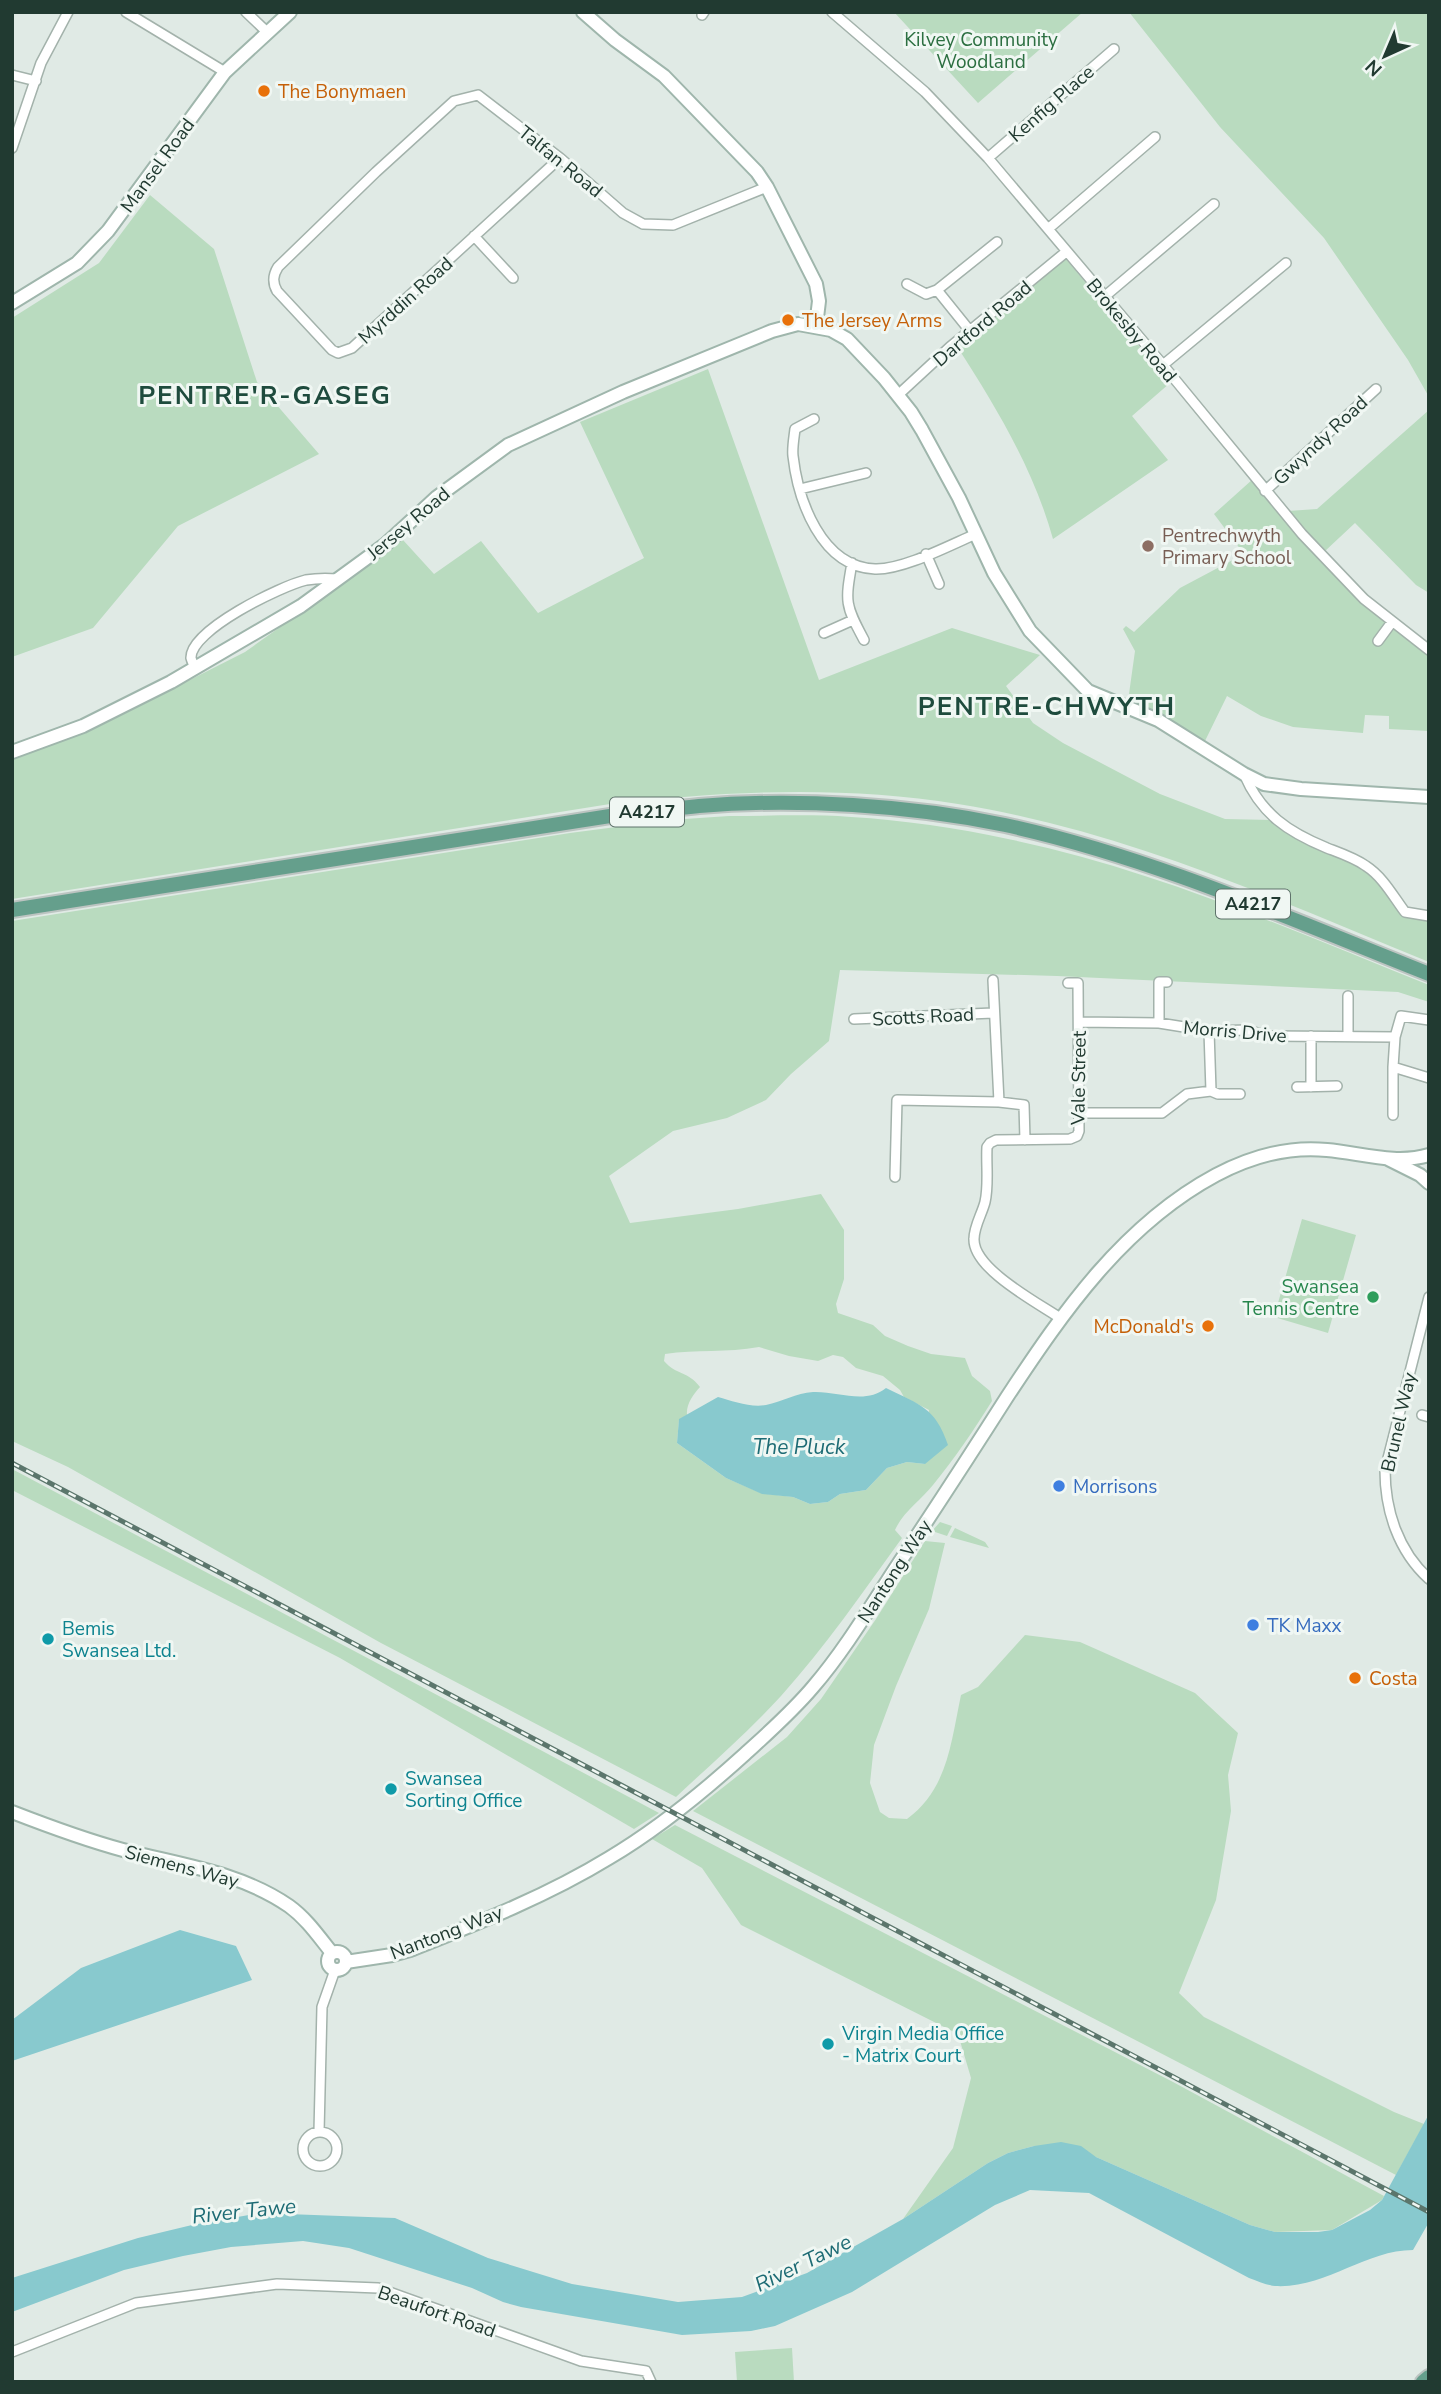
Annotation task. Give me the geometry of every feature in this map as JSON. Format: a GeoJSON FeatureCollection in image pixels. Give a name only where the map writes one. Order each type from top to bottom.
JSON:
{"type":"FeatureCollection","features":[{"type":"Feature","properties":{"kind":"main road","name":"A4217"},"geometry":{"type":"LineString","coordinates":[[12,910],[610,816],[700,806],[799,804],[942,814],[1004,825],[1074,842],[1188,878],[1429,974]]}},
{"type":"Feature","properties":{"kind":"main road"},"geometry":{"type":"LineString","coordinates":[[1423,2382],[1429,2377]]}},
{"type":"Feature","properties":{"kind":"street"},"geometry":{"type":"LineString","coordinates":[[12,148],[41,63],[68,12]]}},
{"type":"Feature","properties":{"kind":"street"},"geometry":{"type":"LineString","coordinates":[[126,12],[225,72]]}},
{"type":"Feature","properties":{"kind":"street"},"geometry":{"type":"LineString","coordinates":[[246,12],[268,33]]}},
{"type":"Feature","properties":{"kind":"street","name":"Mansel Road"},"geometry":{"type":"LineString","coordinates":[[12,303],[77,263],[108,231],[225,72],[290,12]]}},
{"type":"Feature","properties":{"kind":"street"},"geometry":{"type":"LineString","coordinates":[[583,12],[615,40],[664,76],[746,158],[767,187],[816,284],[819,302],[816,326],[831,330],[847,339],[898,395],[922,430],[994,573],[1030,631],[1088,691],[1138,711],[1184,734],[1244,774],[1264,784],[1429,797]]}},
{"type":"Feature","properties":{"kind":"street","name":"Brokesby Road"},"geometry":{"type":"LineString","coordinates":[[832,12],[925,92],[988,158],[1321,556],[1364,599],[1429,650]]}},
{"type":"Feature","properties":{"kind":"street","name":"Kenfig Place"},"geometry":{"type":"LineString","coordinates":[[988,158],[1114,49]]}},
{"type":"Feature","properties":{"kind":"street"},"geometry":{"type":"LineString","coordinates":[[12,75],[36,81]]}},
{"type":"Feature","properties":{"kind":"street","name":"Talfan Road"},"geometry":{"type":"LineString","coordinates":[[376,172],[454,101],[478,94],[560,158],[623,213],[643,224],[673,225],[767,187]]}},
{"type":"Feature","properties":{"kind":"street"},"geometry":{"type":"LineString","coordinates":[[1048,229],[1155,137]]}},
{"type":"Feature","properties":{"kind":"street","name":"Myrddin Road"},"geometry":{"type":"LineString","coordinates":[[376,172],[284,261],[273,279],[276,291],[332,350],[344,352],[352,348],[560,158]]}},
{"type":"Feature","properties":{"kind":"street"},"geometry":{"type":"LineString","coordinates":[[1104,297],[1214,204]]}},
{"type":"Feature","properties":{"kind":"street"},"geometry":{"type":"LineString","coordinates":[[474,236],[513,278]]}},
{"type":"Feature","properties":{"kind":"street"},"geometry":{"type":"LineString","coordinates":[[907,284],[926,294],[937,290],[997,242]]}},
{"type":"Feature","properties":{"kind":"street","name":"Dartford Road"},"geometry":{"type":"LineString","coordinates":[[898,395],[1066,252]]}},
{"type":"Feature","properties":{"kind":"street"},"geometry":{"type":"LineString","coordinates":[[1163,365],[1286,263]]}},
{"type":"Feature","properties":{"kind":"street"},"geometry":{"type":"LineString","coordinates":[[937,290],[970,331]]}},
{"type":"Feature","properties":{"kind":"street","name":"Jersey Road"},"geometry":{"type":"LineString","coordinates":[[12,752],[83,726],[195,668],[302,606],[386,544],[437,497],[508,445],[623,392],[772,331],[798,324],[816,326]]}},
{"type":"Feature","properties":{"kind":"street","name":"Gwyndy Road"},"geometry":{"type":"LineString","coordinates":[[1265,491],[1376,388]]}},
{"type":"Feature","properties":{"kind":"street"},"geometry":{"type":"LineString","coordinates":[[814,419],[795,429],[792,454],[800,489],[812,522],[825,543],[852,563],[875,569],[911,561],[976,534]]}},
{"type":"Feature","properties":{"kind":"street"},"geometry":{"type":"LineString","coordinates":[[800,489],[866,473]]}},
{"type":"Feature","properties":{"kind":"street"},"geometry":{"type":"LineString","coordinates":[[926,554],[939,584]]}},
{"type":"Feature","properties":{"kind":"street"},"geometry":{"type":"LineString","coordinates":[[852,563],[846,599],[864,640]]}},
{"type":"Feature","properties":{"kind":"street"},"geometry":{"type":"LineString","coordinates":[[195,668],[191,658],[195,644],[257,599],[303,580],[339,579]]}},
{"type":"Feature","properties":{"kind":"street"},"geometry":{"type":"LineString","coordinates":[[824,633],[853,620]]}},
{"type":"Feature","properties":{"kind":"street"},"geometry":{"type":"LineString","coordinates":[[1378,641],[1392,622]]}},
{"type":"Feature","properties":{"kind":"street"},"geometry":{"type":"LineString","coordinates":[[1244,774],[1251,790],[1269,814],[1298,836],[1364,864],[1378,875],[1405,912],[1429,916]]}},
{"type":"Feature","properties":{"kind":"street","name":"Scotts Road"},"geometry":{"type":"LineString","coordinates":[[993,980],[999,1102]]}},
{"type":"Feature","properties":{"kind":"street","name":"Morris Drive"},"geometry":{"type":"LineString","coordinates":[[1159,1023],[1159,982],[1167,982]]}},
{"type":"Feature","properties":{"kind":"street","name":"Vale Street"},"geometry":{"type":"LineString","coordinates":[[1060,1318],[989,1268],[975,1246],[975,1231],[986,1199],[987,1154],[990,1143],[996,1140],[1070,1139],[1077,1136],[1079,1131],[1078,983],[1068,983]]}},
{"type":"Feature","properties":{"kind":"street"},"geometry":{"type":"LineString","coordinates":[[1348,996],[1348,1037]]}},
{"type":"Feature","properties":{"kind":"street","name":"Scotts Road"},"geometry":{"type":"LineString","coordinates":[[854,1019],[993,1013]]}},
{"type":"Feature","properties":{"kind":"street"},"geometry":{"type":"LineString","coordinates":[[1393,1115],[1395,1037],[1401,1016],[1429,1020]]}},
{"type":"Feature","properties":{"kind":"street","name":"Morris Drive"},"geometry":{"type":"LineString","coordinates":[[1079,1023],[1159,1023],[1209,1031],[1248,1030],[1266,1036],[1395,1037]]}},
{"type":"Feature","properties":{"kind":"street"},"geometry":{"type":"LineString","coordinates":[[1209,1031],[1211,1091]]}},
{"type":"Feature","properties":{"kind":"street","name":"Morris Drive"},"geometry":{"type":"LineString","coordinates":[[1311,1036],[1311,1087]]}},
{"type":"Feature","properties":{"kind":"street"},"geometry":{"type":"LineString","coordinates":[[1393,1066],[1429,1077]]}},
{"type":"Feature","properties":{"kind":"street"},"geometry":{"type":"LineString","coordinates":[[1297,1087],[1337,1086]]}},
{"type":"Feature","properties":{"kind":"street"},"geometry":{"type":"LineString","coordinates":[[1079,1113],[1162,1112],[1187,1094],[1211,1091],[1218,1094],[1240,1094]]}},
{"type":"Feature","properties":{"kind":"street"},"geometry":{"type":"LineString","coordinates":[[895,1177],[897,1100],[1024,1105],[1025,1140]]}},
{"type":"Feature","properties":{"kind":"street","name":"Nantong Way"},"geometry":{"type":"LineString","coordinates":[[335,1970],[344,1967],[346,1962],[410,1950],[525,1901],[608,1859],[672,1816],[768,1734],[814,1686],[863,1620],[1060,1318],[1113,1255],[1171,1203],[1245,1160],[1304,1149],[1387,1159],[1429,1156]]}},
{"type":"Feature","properties":{"kind":"street"},"geometry":{"type":"LineString","coordinates":[[1429,1156],[1426,1174],[1429,1182]]}},
{"type":"Feature","properties":{"kind":"street","name":"Nantong Way"},"geometry":{"type":"LineString","coordinates":[[1387,1159],[1429,1182]]}},
{"type":"Feature","properties":{"kind":"street","name":"Brunel Way"},"geometry":{"type":"LineString","coordinates":[[1429,1297],[1385,1470],[1385,1487],[1391,1518],[1399,1540],[1407,1556],[1429,1579]]}},
{"type":"Feature","properties":{"kind":"street","name":"Siemens Way"},"geometry":{"type":"LineString","coordinates":[[12,1812],[106,1845],[178,1862],[245,1883],[290,1907],[304,1919],[332,1953]]}},
{"type":"Feature","properties":{"kind":"street"},"geometry":{"type":"LineString","coordinates":[[319,2132],[322,2007],[335,1970],[328,1963],[332,1953],[341,1952],[346,1962]]}},
{"type":"Feature","properties":{"kind":"street","name":"Beaufort Road"},"geometry":{"type":"LineString","coordinates":[[12,2352],[136,2303],[277,2284],[378,2288],[581,2361],[646,2371],[652,2382]]}},
{"type":"Feature","properties":{"kind":"green space","name":"Kilvey Community Woodland"},"geometry":{"type":"Polygon","coordinates":[[[894,12],[1083,12],[978,103],[894,12]]]}},
{"type":"Feature","properties":{"kind":"green space"},"geometry":{"type":"Polygon","coordinates":[[[1129,12],[1429,12],[1429,397],[1408,360],[1324,238],[1220,127],[1129,12]]]}},
{"type":"Feature","properties":{"kind":"green space"},"geometry":{"type":"Polygon","coordinates":[[[150,195],[214,249],[257,382],[319,454],[178,526],[93,628],[12,657],[12,318],[99,263],[150,195]]]}},
{"type":"Feature","properties":{"kind":"green space"},"geometry":{"type":"Polygon","coordinates":[[[1065,258],[1170,383],[1132,416],[1168,460],[1053,539],[1025,464],[1000,416],[958,348],[1065,258]]]}},
{"type":"Feature","properties":{"kind":"green space"},"geometry":{"type":"Polygon","coordinates":[[[708,369],[819,680],[952,628],[1040,655],[1006,686],[1033,723],[1063,743],[1160,794],[1225,819],[1277,820],[1364,864],[1405,912],[1429,920],[1429,962],[1198,869],[1079,831],[958,804],[827,792],[740,793],[610,804],[12,899],[12,760],[91,730],[245,652],[403,540],[434,574],[481,541],[538,613],[644,558],[580,422],[708,369]]]}},
{"type":"Feature","properties":{"kind":"green space"},"geometry":{"type":"Polygon","coordinates":[[[1429,410],[1429,593],[1416,585],[1355,523],[1324,552],[1288,511],[1317,509],[1429,410]]]}},
{"type":"Feature","properties":{"kind":"green space"},"geometry":{"type":"Polygon","coordinates":[[[1253,479],[1321,558],[1429,653],[1429,731],[1389,729],[1389,716],[1365,715],[1363,733],[1293,727],[1261,716],[1227,696],[1205,741],[1128,701],[1135,651],[1123,629],[1126,626],[1134,632],[1180,588],[1244,554],[1214,514],[1253,479]]]}},
{"type":"Feature","properties":{"kind":"green space"},"geometry":{"type":"Polygon","coordinates":[[[729,816],[836,816],[930,825],[1008,839],[1116,867],[1169,884],[1429,985],[1429,1002],[1398,992],[1057,976],[840,970],[829,1041],[766,1100],[727,1118],[673,1131],[609,1176],[630,1223],[738,1209],[821,1194],[844,1230],[844,1279],[836,1304],[838,1313],[873,1325],[885,1336],[908,1346],[931,1354],[965,1358],[972,1376],[990,1391],[992,1401],[941,1475],[903,1517],[895,1530],[902,1538],[813,1658],[743,1735],[676,1797],[381,1643],[68,1467],[12,1441],[12,921],[570,833],[670,820],[729,816]],[[759,1347],[665,1354],[664,1361],[669,1366],[691,1378],[700,1387],[689,1403],[687,1415],[679,1420],[677,1443],[726,1478],[761,1493],[793,1497],[810,1504],[828,1502],[840,1494],[866,1490],[887,1468],[907,1462],[925,1464],[929,1410],[904,1397],[900,1390],[883,1376],[856,1368],[843,1357],[833,1355],[818,1361],[759,1347]]]}},
{"type":"Feature","properties":{"kind":"green space"},"geometry":{"type":"Polygon","coordinates":[[[1302,1219],[1356,1235],[1328,1333],[1274,1317],[1302,1219]]]}},
{"type":"Feature","properties":{"kind":"green space"},"geometry":{"type":"Polygon","coordinates":[[[12,1469],[659,1813],[634,1829],[340,1658],[12,1490],[12,1469]]]}},
{"type":"Feature","properties":{"kind":"green space"},"geometry":{"type":"Polygon","coordinates":[[[940,1522],[952,1526],[947,1536],[932,1531],[940,1522]]]}},
{"type":"Feature","properties":{"kind":"green space"},"geometry":{"type":"Polygon","coordinates":[[[955,1528],[985,1542],[989,1548],[950,1537],[955,1528]]]}},
{"type":"Feature","properties":{"kind":"green space"},"geometry":{"type":"Polygon","coordinates":[[[925,1541],[945,1543],[929,1609],[874,1745],[870,1783],[880,1812],[889,1818],[907,1819],[921,1807],[931,1794],[946,1763],[961,1695],[978,1687],[1025,1635],[1080,1642],[1195,1693],[1238,1733],[1228,1775],[1231,1811],[1216,1900],[1179,1993],[1204,2017],[1394,2112],[1424,2124],[1396,2175],[693,1811],[787,1737],[821,1699],[925,1541]]]}},
{"type":"Feature","properties":{"kind":"green space"},"geometry":{"type":"Polygon","coordinates":[[[675,1825],[1173,2082],[1384,2196],[1382,2200],[1332,2230],[1275,2232],[1250,2225],[1096,2157],[1034,2146],[1008,2153],[988,2163],[903,2219],[953,2148],[971,2078],[958,2034],[741,1925],[702,1868],[652,1839],[675,1825]]]}},
{"type":"Feature","properties":{"kind":"green space"},"geometry":{"type":"Polygon","coordinates":[[[792,2348],[794,2382],[737,2382],[735,2352],[792,2348]]]}},
{"type":"Feature","properties":{"kind":"water","name":"The Pluck"},"geometry":{"type":"Polygon","coordinates":[[[886,1388],[917,1403],[932,1415],[948,1445],[925,1464],[907,1462],[887,1468],[866,1490],[840,1494],[828,1502],[810,1504],[793,1497],[762,1494],[726,1478],[677,1443],[679,1419],[718,1397],[760,1406],[813,1392],[869,1396],[886,1388]]]}},
{"type":"Feature","properties":{"kind":"water"},"geometry":{"type":"Polygon","coordinates":[[[180,1930],[236,1946],[252,1980],[12,2061],[12,2020],[81,1968],[180,1930]]]}},
{"type":"Feature","properties":{"kind":"water"},"geometry":{"type":"Polygon","coordinates":[[[1429,2114],[1429,2222],[1413,2250],[1378,2256],[1311,2282],[1293,2285],[1275,2286],[1249,2278],[1089,2193],[1030,2190],[995,2205],[852,2292],[775,2326],[751,2331],[682,2335],[521,2307],[349,2248],[303,2241],[231,2247],[124,2270],[12,2312],[12,2278],[138,2238],[260,2213],[395,2218],[488,2258],[572,2284],[678,2302],[742,2297],[807,2273],[903,2219],[988,2163],[1008,2153],[1061,2142],[1081,2146],[1096,2157],[1250,2225],[1275,2232],[1318,2232],[1332,2230],[1370,2210],[1382,2200],[1429,2114]]]}},
{"type":"Feature","properties":{"kind":"railway"},"geometry":{"type":"LineString","coordinates":[[12,1463],[1429,2212]]}},
{"type":"Feature","properties":{"kind":"place","name":"The Bonymaen"},"geometry":{"type":"Point","coordinates":[264,91]}},
{"type":"Feature","properties":{"kind":"place","name":"The Jersey Arms"},"geometry":{"type":"Point","coordinates":[788,320]}},
{"type":"Feature","properties":{"kind":"place","name":"Pentrechwyth Primary School"},"geometry":{"type":"Point","coordinates":[1148,546]}},
{"type":"Feature","properties":{"kind":"place","name":"Swansea Tennis Centre"},"geometry":{"type":"Point","coordinates":[1373,1297]}},
{"type":"Feature","properties":{"kind":"place","name":"McDonald's"},"geometry":{"type":"Point","coordinates":[1208,1326]}},
{"type":"Feature","properties":{"kind":"place","name":"Morrisons"},"geometry":{"type":"Point","coordinates":[1059,1486]}},
{"type":"Feature","properties":{"kind":"place","name":"TK Maxx"},"geometry":{"type":"Point","coordinates":[1253,1625]}},
{"type":"Feature","properties":{"kind":"place","name":"Bemis Swansea Ltd."},"geometry":{"type":"Point","coordinates":[48,1639]}},
{"type":"Feature","properties":{"kind":"place","name":"Costa"},"geometry":{"type":"Point","coordinates":[1355,1678]}},
{"type":"Feature","properties":{"kind":"place","name":"Swansea Sorting Office"},"geometry":{"type":"Point","coordinates":[391,1789]}},
{"type":"Feature","properties":{"kind":"place","name":"Virgin Media Office - Matrix Court"},"geometry":{"type":"Point","coordinates":[828,2044]}},
{"type":"Feature","properties":{"kind":"district","name":"PENTRE'R-GASEG"},"geometry":{"type":"Point","coordinates":[265,395]}},
{"type":"Feature","properties":{"kind":"district","name":"PENTRE-CHWYTH"},"geometry":{"type":"Point","coordinates":[1047,706]}},
{"type":"Feature","properties":{"kind":"water label","name":"River Tawe"},"geometry":{"type":"Point","coordinates":[244,2211]}},
{"type":"Feature","properties":{"kind":"water label","name":"River Tawe"},"geometry":{"type":"Point","coordinates":[803,2263]}}]}
